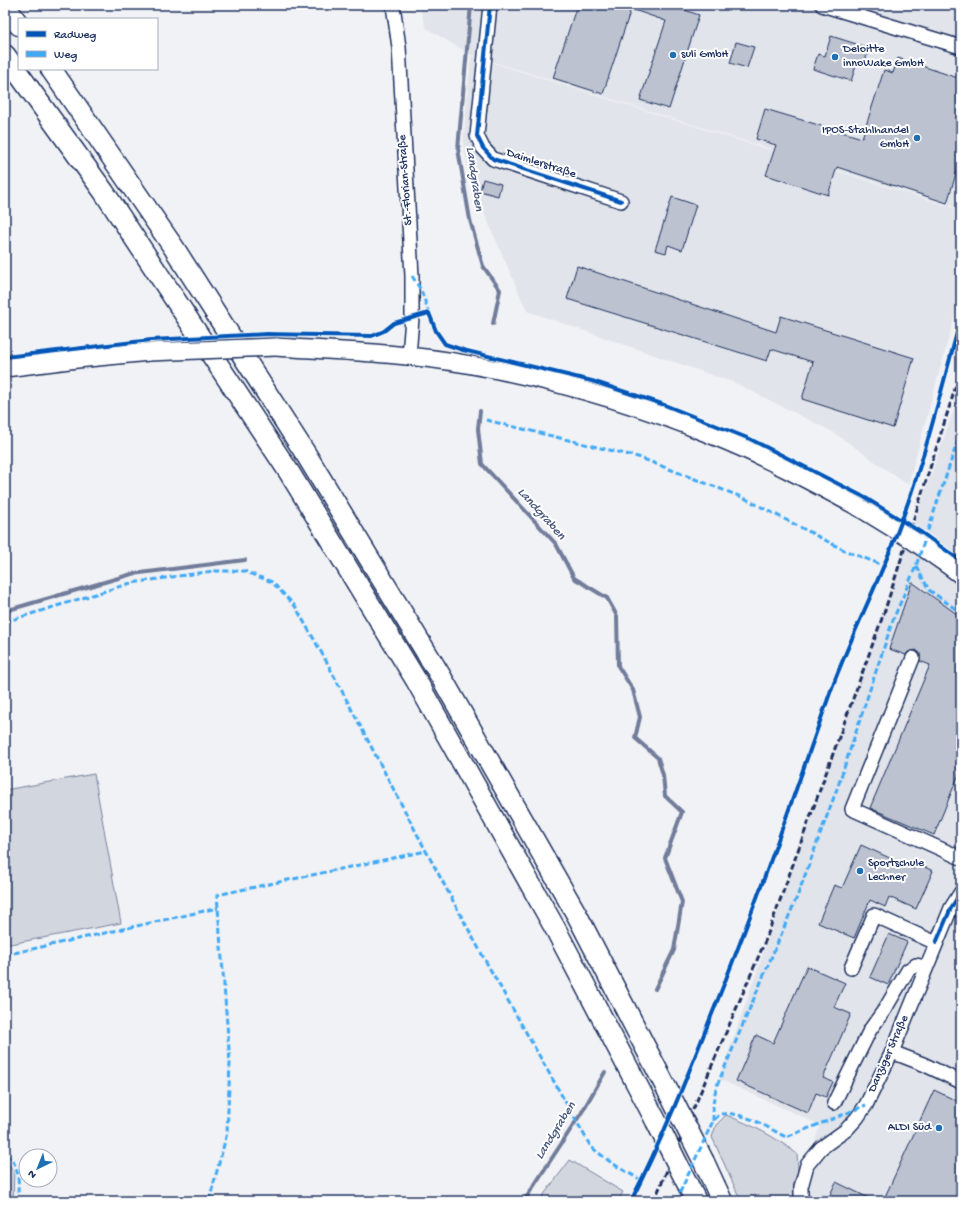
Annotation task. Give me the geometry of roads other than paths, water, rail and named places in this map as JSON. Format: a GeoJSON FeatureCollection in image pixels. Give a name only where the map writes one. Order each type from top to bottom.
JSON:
{"type":"FeatureCollection","features":[{"type":"Feature","properties":{"kind":"highway"},"geometry":{"type":"LineString","coordinates":[[5,6],[18,24]]}},
{"type":"Feature","properties":{"kind":"highway"},"geometry":{"type":"LineString","coordinates":[[5,56],[104,192],[293,478],[416,680],[556,930],[693,1195]]}},
{"type":"Feature","properties":{"kind":"highway"},"geometry":{"type":"LineString","coordinates":[[52,70],[174,248],[307,456],[435,668],[577,915],[704,1162],[722,1201]]}},
{"type":"Feature","properties":{"kind":"main road"},"geometry":{"type":"LineString","coordinates":[[5,368],[149,352],[276,347],[409,356],[466,364],[564,385],[658,414],[715,436],[769,460],[860,508],[912,540],[961,575]]}},
{"type":"Feature","properties":{"kind":"street","name":"St.-Florian-Straße"},"geometry":{"type":"LineString","coordinates":[[393,5],[398,47],[412,276],[412,318],[409,356]]}},
{"type":"Feature","properties":{"kind":"street","name":"Daimlerstraße"},"geometry":{"type":"LineString","coordinates":[[490,5],[477,136],[483,148],[493,160],[621,201]]}},
{"type":"Feature","properties":{"kind":"street"},"geometry":{"type":"LineString","coordinates":[[822,5],[961,47]]}},
{"type":"Feature","properties":{"kind":"street"},"geometry":{"type":"LineString","coordinates":[[914,658],[852,809],[961,858]]}},
{"type":"Feature","properties":{"kind":"street","name":"Danziger Straße"},"geometry":{"type":"LineString","coordinates":[[801,1201],[801,1187],[808,1165],[821,1148],[846,1130],[857,1118],[866,1104],[892,1052],[951,908],[961,892]]}},
{"type":"Feature","properties":{"kind":"street"},"geometry":{"type":"LineString","coordinates":[[851,968],[874,915],[936,943]]}},
{"type":"Feature","properties":{"kind":"street"},"geometry":{"type":"LineString","coordinates":[[834,1103],[870,1030],[908,970],[916,965],[926,967]]}},
{"type":"Feature","properties":{"kind":"street"},"geometry":{"type":"LineString","coordinates":[[892,1052],[923,1064],[961,1082]]}},
{"type":"Feature","properties":{"kind":"waterway","name":"Landgraben"},"geometry":{"type":"LineString","coordinates":[[471,5],[458,149],[470,220],[483,266],[500,290],[493,324]]}},
{"type":"Feature","properties":{"kind":"waterway","name":"Landgraben"},"geometry":{"type":"LineString","coordinates":[[480,411],[478,429],[482,464],[556,544],[574,578],[607,598],[617,616],[618,666],[633,690],[640,717],[635,738],[658,758],[663,775],[665,796],[682,812],[665,858],[682,902],[674,950],[655,989]]}},
{"type":"Feature","properties":{"kind":"waterway"},"geometry":{"type":"LineString","coordinates":[[5,611],[132,574],[245,560]]}},
{"type":"Feature","properties":{"kind":"waterway","name":"Landgraben"},"geometry":{"type":"LineString","coordinates":[[524,1201],[582,1112],[605,1072]]}},
{"type":"Feature","properties":{"kind":"railway"},"geometry":{"type":"LineString","coordinates":[[654,1201],[766,939],[885,610],[961,370]]}},
{"type":"Feature","properties":{"kind":"place","name":"suli GmbH"},"geometry":{"type":"Point","coordinates":[673,55]}},
{"type":"Feature","properties":{"kind":"place","name":"Deloitte innoWake GmbH"},"geometry":{"type":"Point","coordinates":[835,57]}},
{"type":"Feature","properties":{"kind":"place","name":"IPOS-Stahlhandel GmbH"},"geometry":{"type":"Point","coordinates":[917,138]}},
{"type":"Feature","properties":{"kind":"place","name":"Sportschule Lechner"},"geometry":{"type":"Point","coordinates":[860,871]}},
{"type":"Feature","properties":{"kind":"place","name":"ALDI Süd"},"geometry":{"type":"Point","coordinates":[939,1128]}}]}
